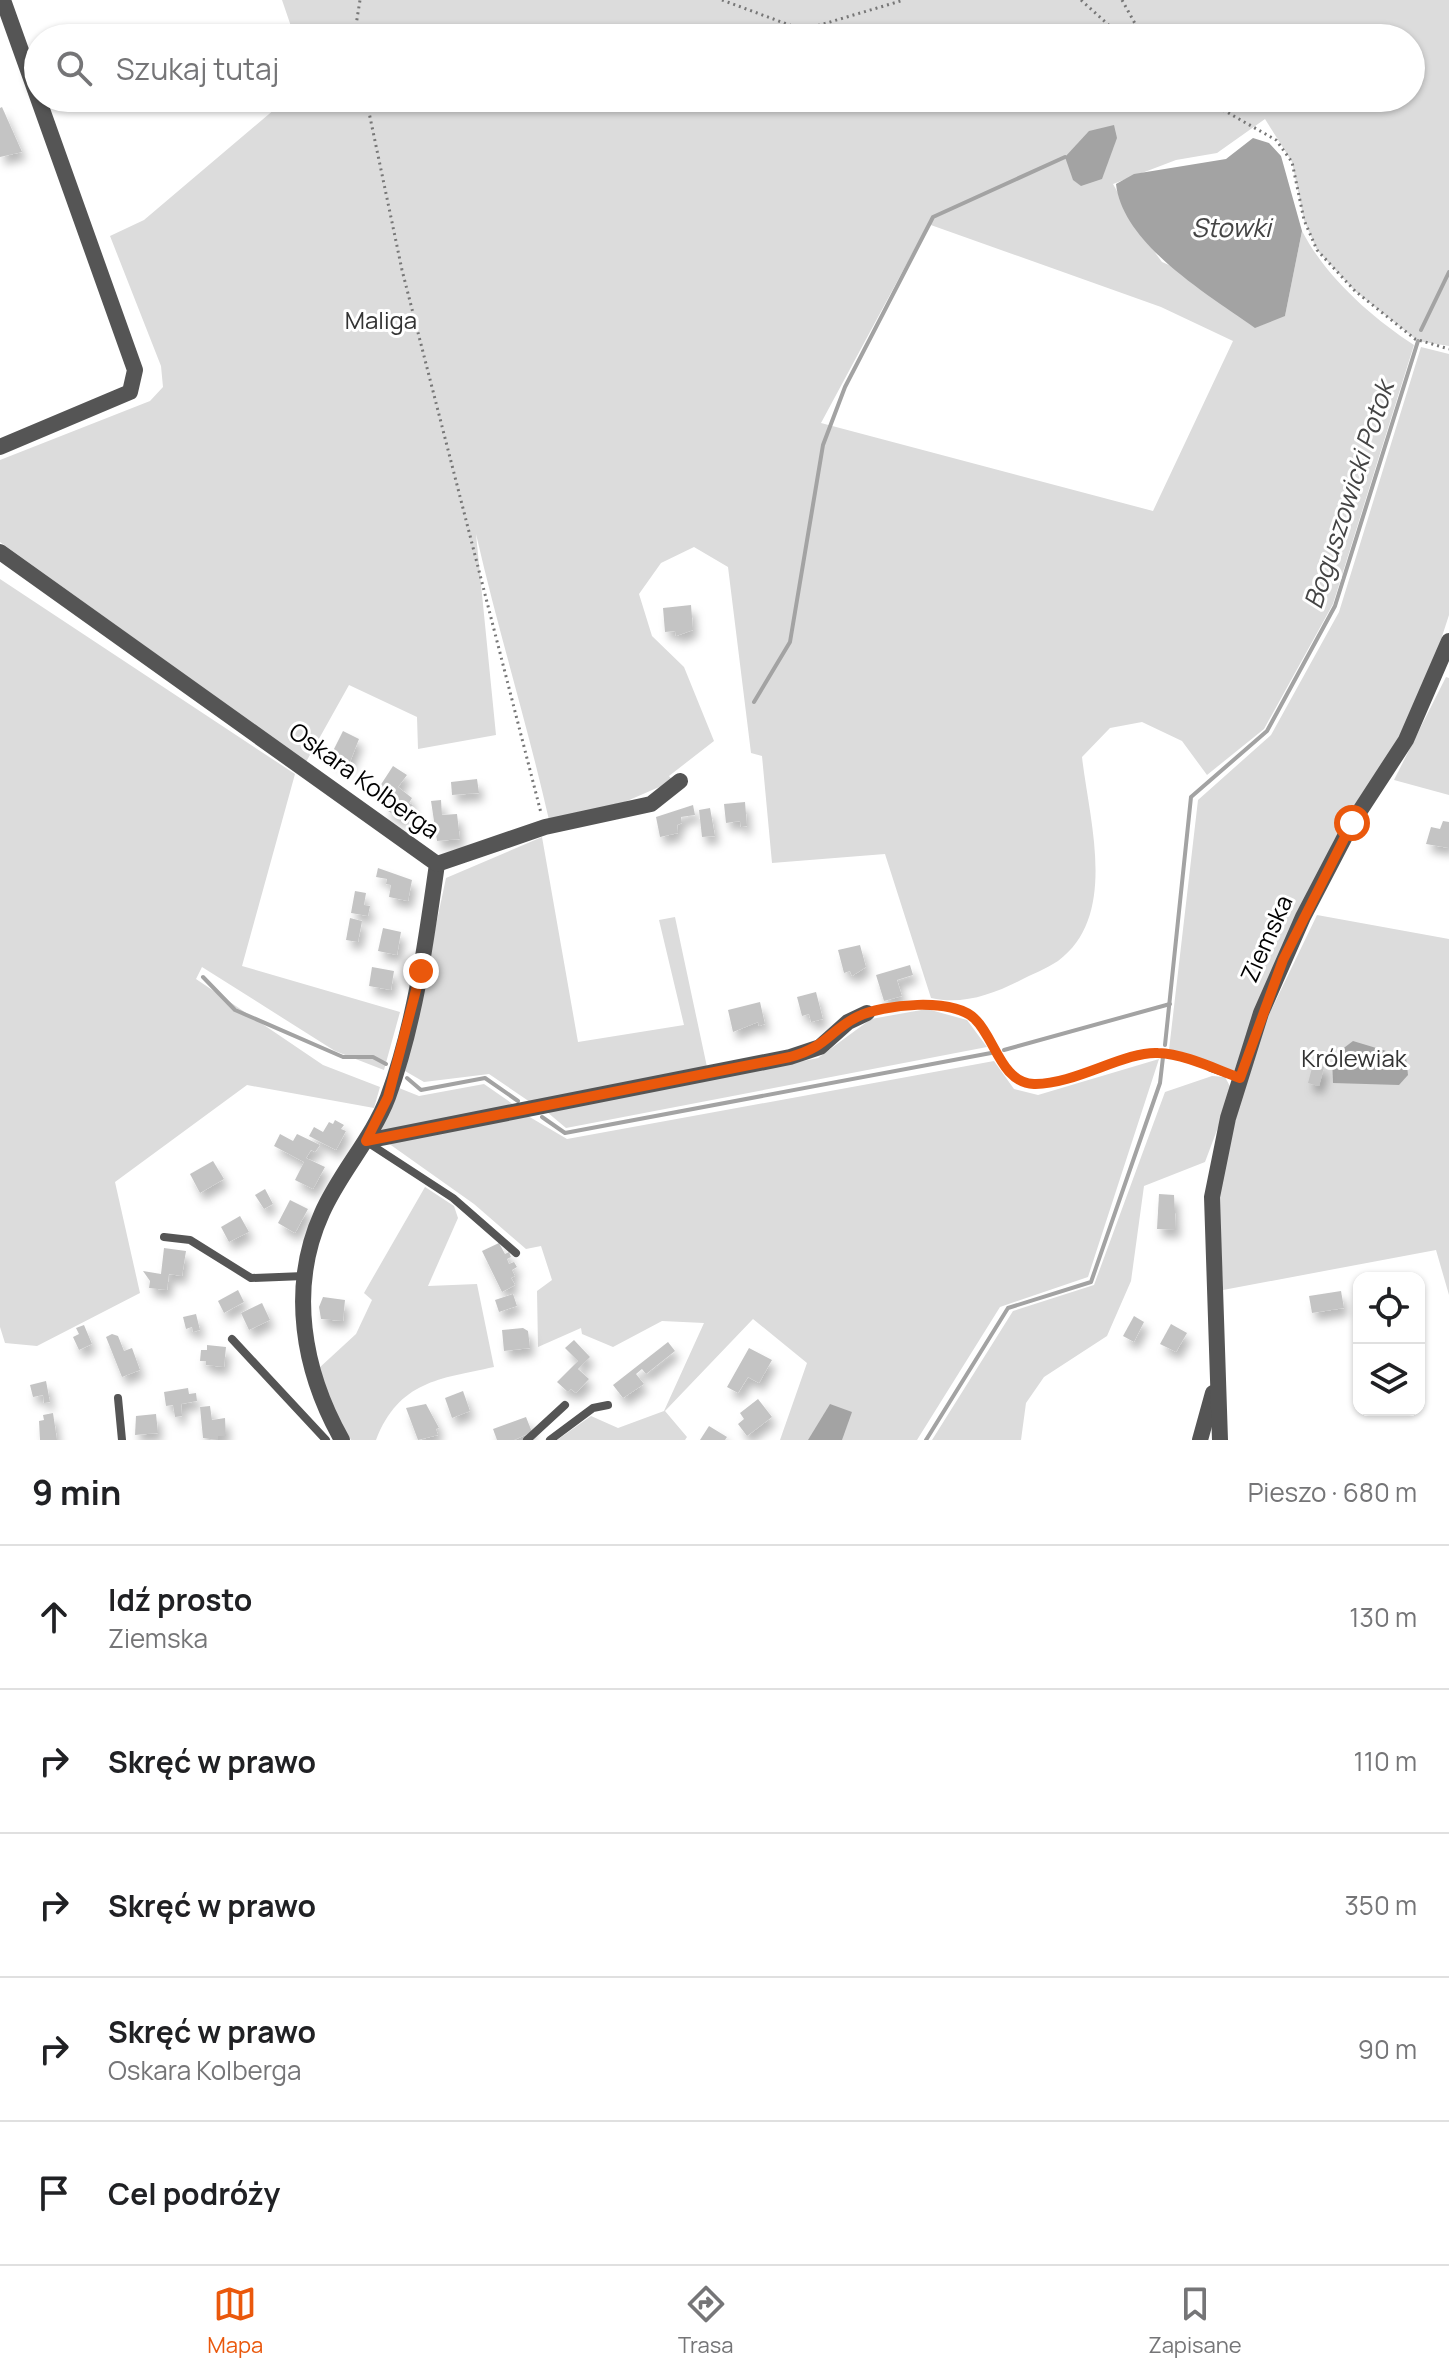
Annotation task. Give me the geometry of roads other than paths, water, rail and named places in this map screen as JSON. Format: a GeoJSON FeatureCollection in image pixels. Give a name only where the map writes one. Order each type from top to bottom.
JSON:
{"type":"FeatureCollection","features":[{"type":"Feature","properties":{"kind":"street"},"geometry":{"type":"LineString","coordinates":[[3,0],[24,59]]}},
{"type":"Feature","properties":{"kind":"street"},"geometry":{"type":"LineString","coordinates":[[0,447],[130,392],[135,370],[43,112]]}},
{"type":"Feature","properties":{"kind":"street","name":"Oskara Kolberga"},"geometry":{"type":"LineString","coordinates":[[0,552],[437,864],[421,971],[388,1097],[366,1141],[322,1212],[305,1276],[302,1299],[305,1344],[323,1407],[342,1440]]}},
{"type":"Feature","properties":{"kind":"street","name":"Ziemska"},"geometry":{"type":"LineString","coordinates":[[1220,1440],[1213,1182],[1240,1078],[1261,1013],[1309,904],[1352,823],[1406,740],[1449,641]]}},
{"type":"Feature","properties":{"kind":"street"},"geometry":{"type":"LineString","coordinates":[[437,864],[545,827],[651,804],[680,781]]}},
{"type":"Feature","properties":{"kind":"street"},"geometry":{"type":"LineString","coordinates":[[366,1141],[790,1057],[820,1047],[848,1022],[867,1013]]}},
{"type":"Feature","properties":{"kind":"street","name":"Ziemska"},"geometry":{"type":"LineString","coordinates":[[1200,1440],[1217,1380]]}},
{"type":"Feature","properties":{"kind":"lane"},"geometry":{"type":"LineString","coordinates":[[1211,1068],[1240,1078]]}},
{"type":"Feature","properties":{"kind":"lane"},"geometry":{"type":"LineString","coordinates":[[366,1141],[453,1198],[516,1253]]}},
{"type":"Feature","properties":{"kind":"lane"},"geometry":{"type":"LineString","coordinates":[[164,1237],[190,1240],[251,1278],[305,1276]]}},
{"type":"Feature","properties":{"kind":"lane"},"geometry":{"type":"LineString","coordinates":[[232,1339],[326,1440]]}},
{"type":"Feature","properties":{"kind":"lane"},"geometry":{"type":"LineString","coordinates":[[118,1398],[122,1440]]}},
{"type":"Feature","properties":{"kind":"lane"},"geometry":{"type":"LineString","coordinates":[[527,1440],[565,1405]]}},
{"type":"Feature","properties":{"kind":"lane"},"geometry":{"type":"LineString","coordinates":[[550,1440],[593,1408],[608,1405]]}},
{"type":"Feature","properties":{"kind":"water"},"geometry":{"type":"Polygon","coordinates":[[[1114,125],[1117,138],[1102,179],[1081,186],[1073,180],[1065,157],[1089,131],[1114,125]]]}},
{"type":"Feature","properties":{"kind":"water","name":"Stowki"},"geometry":{"type":"Polygon","coordinates":[[[1253,138],[1269,143],[1281,156],[1302,231],[1285,316],[1255,328],[1193,284],[1151,248],[1134,228],[1122,206],[1116,184],[1134,174],[1226,159],[1253,138]]]}},
{"type":"Feature","properties":{"kind":"water"},"geometry":{"type":"Polygon","coordinates":[[[1353,1041],[1406,1057],[1408,1075],[1399,1085],[1333,1083],[1332,1057],[1353,1041]]]}},
{"type":"Feature","properties":{"kind":"water"},"geometry":{"type":"Polygon","coordinates":[[[830,1404],[852,1412],[842,1440],[808,1440],[830,1404]]]}},
{"type":"Feature","properties":{"kind":"waterway"},"geometry":{"type":"LineString","coordinates":[[754,702],[790,642],[823,445],[845,387],[933,217],[1065,157]]}},
{"type":"Feature","properties":{"kind":"waterway","name":"Boguszowicki Potok"},"geometry":{"type":"LineString","coordinates":[[1421,330],[1449,272]]}},
{"type":"Feature","properties":{"kind":"waterway","name":"Boguszowicki Potok"},"geometry":{"type":"LineString","coordinates":[[1165,1045],[1191,797],[1267,731],[1335,606],[1418,341]]}},
{"type":"Feature","properties":{"kind":"waterway"},"geometry":{"type":"LineString","coordinates":[[203,977],[235,1010],[343,1057],[373,1057],[386,1064]]}},
{"type":"Feature","properties":{"kind":"waterway"},"geometry":{"type":"LineString","coordinates":[[1004,1050],[1170,1004]]}},
{"type":"Feature","properties":{"kind":"waterway","name":"Boguszowicki Potok"},"geometry":{"type":"LineString","coordinates":[[542,1117],[565,1133],[991,1053]]}},
{"type":"Feature","properties":{"kind":"waterway"},"geometry":{"type":"LineString","coordinates":[[926,1440],[1008,1308],[1091,1282],[1160,1083],[1163,1057]]}},
{"type":"Feature","properties":{"kind":"waterway","name":"Boguszowicki Potok"},"geometry":{"type":"LineString","coordinates":[[407,1078],[421,1090],[485,1078],[518,1101]]}},
{"type":"Feature","properties":{"kind":"park label","name":"Maliga"},"geometry":{"type":"Point","coordinates":[381,321]}},
{"type":"Feature","properties":{"kind":"park label","name":"Królewiak"},"geometry":{"type":"Point","coordinates":[1354,1059]}}]}
